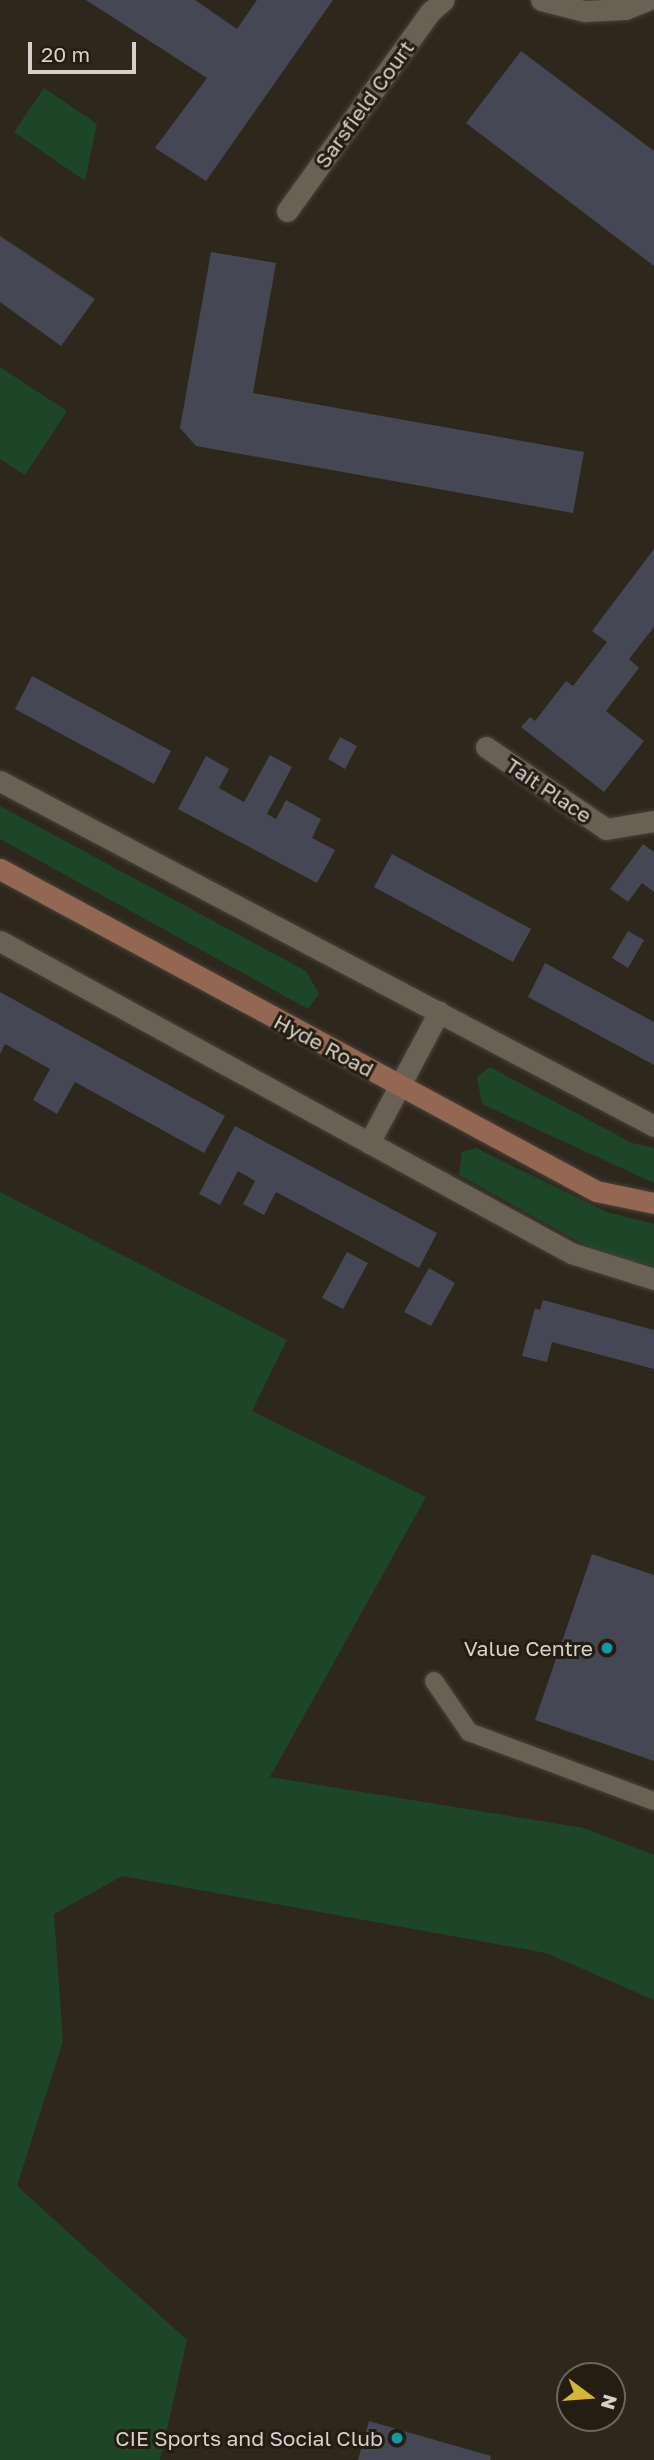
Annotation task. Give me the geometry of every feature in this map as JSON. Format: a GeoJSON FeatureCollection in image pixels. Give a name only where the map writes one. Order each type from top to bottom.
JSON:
{"type":"FeatureCollection","features":[{"type":"Feature","properties":{"kind":"street","name":"Sarsfield Court"},"geometry":{"type":"LineString","coordinates":[[287,211],[430,12],[444,0]]}},
{"type":"Feature","properties":{"kind":"street"},"geometry":{"type":"LineString","coordinates":[[541,0],[584,11],[606,11],[625,9],[647,0]]}},
{"type":"Feature","properties":{"kind":"street","name":"Tait Place"},"geometry":{"type":"LineString","coordinates":[[486,747],[606,829],[654,821]]}},
{"type":"Feature","properties":{"kind":"street"},"geometry":{"type":"LineString","coordinates":[[0,781],[654,1126]]}},
{"type":"Feature","properties":{"kind":"street","name":"Hyde Road"},"geometry":{"type":"LineString","coordinates":[[0,869],[596,1191],[654,1203]]}},
{"type":"Feature","properties":{"kind":"street"},"geometry":{"type":"LineString","coordinates":[[0,941],[571,1252],[654,1279]]}},
{"type":"Feature","properties":{"kind":"street"},"geometry":{"type":"LineString","coordinates":[[369,1143],[397,1084],[439,1012]]}},
{"type":"Feature","properties":{"kind":"lane"},"geometry":{"type":"LineString","coordinates":[[434,1681],[469,1732],[654,1801]]}},
{"type":"Feature","properties":{"kind":"green space"},"geometry":{"type":"Polygon","coordinates":[[[44,88],[97,124],[85,181],[14,132],[44,88]]]}},
{"type":"Feature","properties":{"kind":"green space"},"geometry":{"type":"Polygon","coordinates":[[[0,367],[67,411],[25,475],[0,459],[0,367]]]}},
{"type":"Feature","properties":{"kind":"green space"},"geometry":{"type":"Polygon","coordinates":[[[0,806],[306,971],[319,994],[308,1009],[0,839],[0,806]]]}},
{"type":"Feature","properties":{"kind":"green space"},"geometry":{"type":"Polygon","coordinates":[[[490,1067],[632,1143],[654,1148],[654,1183],[482,1104],[477,1077],[490,1067]]]}},
{"type":"Feature","properties":{"kind":"green space"},"geometry":{"type":"Polygon","coordinates":[[[476,1148],[607,1212],[654,1224],[654,1266],[603,1255],[459,1175],[462,1152],[476,1148]]]}},
{"type":"Feature","properties":{"kind":"green space"},"geometry":{"type":"Polygon","coordinates":[[[0,1192],[287,1340],[252,1411],[426,1497],[270,1777],[584,1828],[654,1855],[654,2000],[546,1953],[122,1876],[54,1914],[63,2041],[17,2186],[187,2340],[160,2460],[0,2460],[0,1192]]]}},
{"type":"Feature","properties":{"kind":"building"},"geometry":{"type":"Polygon","coordinates":[[[86,0],[195,0],[237,29],[257,0],[333,0],[206,181],[155,148],[207,78],[86,0]]]}},
{"type":"Feature","properties":{"kind":"building"},"geometry":{"type":"Polygon","coordinates":[[[521,51],[654,151],[654,266],[466,123],[521,51]]]}},
{"type":"Feature","properties":{"kind":"building"},"geometry":{"type":"Polygon","coordinates":[[[0,236],[95,299],[61,346],[0,302],[0,236]]]}},
{"type":"Feature","properties":{"kind":"building"},"geometry":{"type":"Polygon","coordinates":[[[211,252],[276,263],[253,393],[584,452],[573,513],[196,446],[180,428],[211,252]]]}},
{"type":"Feature","properties":{"kind":"building"},"geometry":{"type":"Polygon","coordinates":[[[654,549],[654,627],[629,659],[639,668],[606,711],[644,741],[604,792],[521,727],[530,717],[535,721],[566,681],[573,686],[607,642],[592,631],[654,549]]]}},
{"type":"Feature","properties":{"kind":"building"},"geometry":{"type":"Polygon","coordinates":[[[32,676],[171,751],[154,784],[15,709],[32,676]]]}},
{"type":"Feature","properties":{"kind":"building"},"geometry":{"type":"Polygon","coordinates":[[[340,737],[357,746],[345,769],[328,759],[340,737]]]}},
{"type":"Feature","properties":{"kind":"building"},"geometry":{"type":"Polygon","coordinates":[[[270,755],[292,767],[267,814],[276,819],[286,800],[321,819],[312,838],[335,850],[317,883],[178,809],[206,756],[229,769],[219,788],[244,802],[270,755]]]}},
{"type":"Feature","properties":{"kind":"building"},"geometry":{"type":"Polygon","coordinates":[[[643,844],[654,852],[654,892],[642,883],[628,902],[610,889],[643,844]]]}},
{"type":"Feature","properties":{"kind":"building"},"geometry":{"type":"Polygon","coordinates":[[[392,854],[531,929],[513,962],[374,887],[392,854]]]}},
{"type":"Feature","properties":{"kind":"building"},"geometry":{"type":"Polygon","coordinates":[[[628,931],[644,940],[628,968],[612,958],[628,931]]]}},
{"type":"Feature","properties":{"kind":"building"},"geometry":{"type":"Polygon","coordinates":[[[545,963],[654,1022],[654,1065],[528,997],[545,963]]]}},
{"type":"Feature","properties":{"kind":"building"},"geometry":{"type":"Polygon","coordinates":[[[0,992],[225,1116],[204,1153],[75,1082],[57,1114],[33,1100],[50,1069],[5,1044],[0,1054],[0,992]]]}},
{"type":"Feature","properties":{"kind":"building"},"geometry":{"type":"Polygon","coordinates":[[[235,1126],[437,1233],[419,1268],[276,1192],[264,1215],[243,1204],[255,1181],[238,1171],[220,1205],[199,1194],[235,1126]]]}},
{"type":"Feature","properties":{"kind":"building"},"geometry":{"type":"Polygon","coordinates":[[[347,1252],[368,1263],[343,1309],[322,1298],[347,1252]]]}},
{"type":"Feature","properties":{"kind":"building"},"geometry":{"type":"Polygon","coordinates":[[[429,1268],[455,1283],[431,1326],[404,1312],[429,1268]]]}},
{"type":"Feature","properties":{"kind":"building"},"geometry":{"type":"Polygon","coordinates":[[[543,1300],[654,1330],[654,1369],[552,1342],[547,1362],[522,1356],[535,1308],[540,1310],[543,1300]]]}},
{"type":"Feature","properties":{"kind":"building","name":"Value Centre"},"geometry":{"type":"Polygon","coordinates":[[[592,1554],[654,1575],[654,1761],[535,1720],[592,1554]]]}},
{"type":"Feature","properties":{"kind":"building","name":"CIE Sports and Social Club"},"geometry":{"type":"Polygon","coordinates":[[[369,2421],[491,2456],[490,2460],[358,2460],[369,2421]]]}},
{"type":"Feature","properties":{"kind":"place","name":"Value Centre"},"geometry":{"type":"Point","coordinates":[607,1648]}},
{"type":"Feature","properties":{"kind":"place","name":"CIE Sports and Social Club"},"geometry":{"type":"Point","coordinates":[397,2438]}}]}
